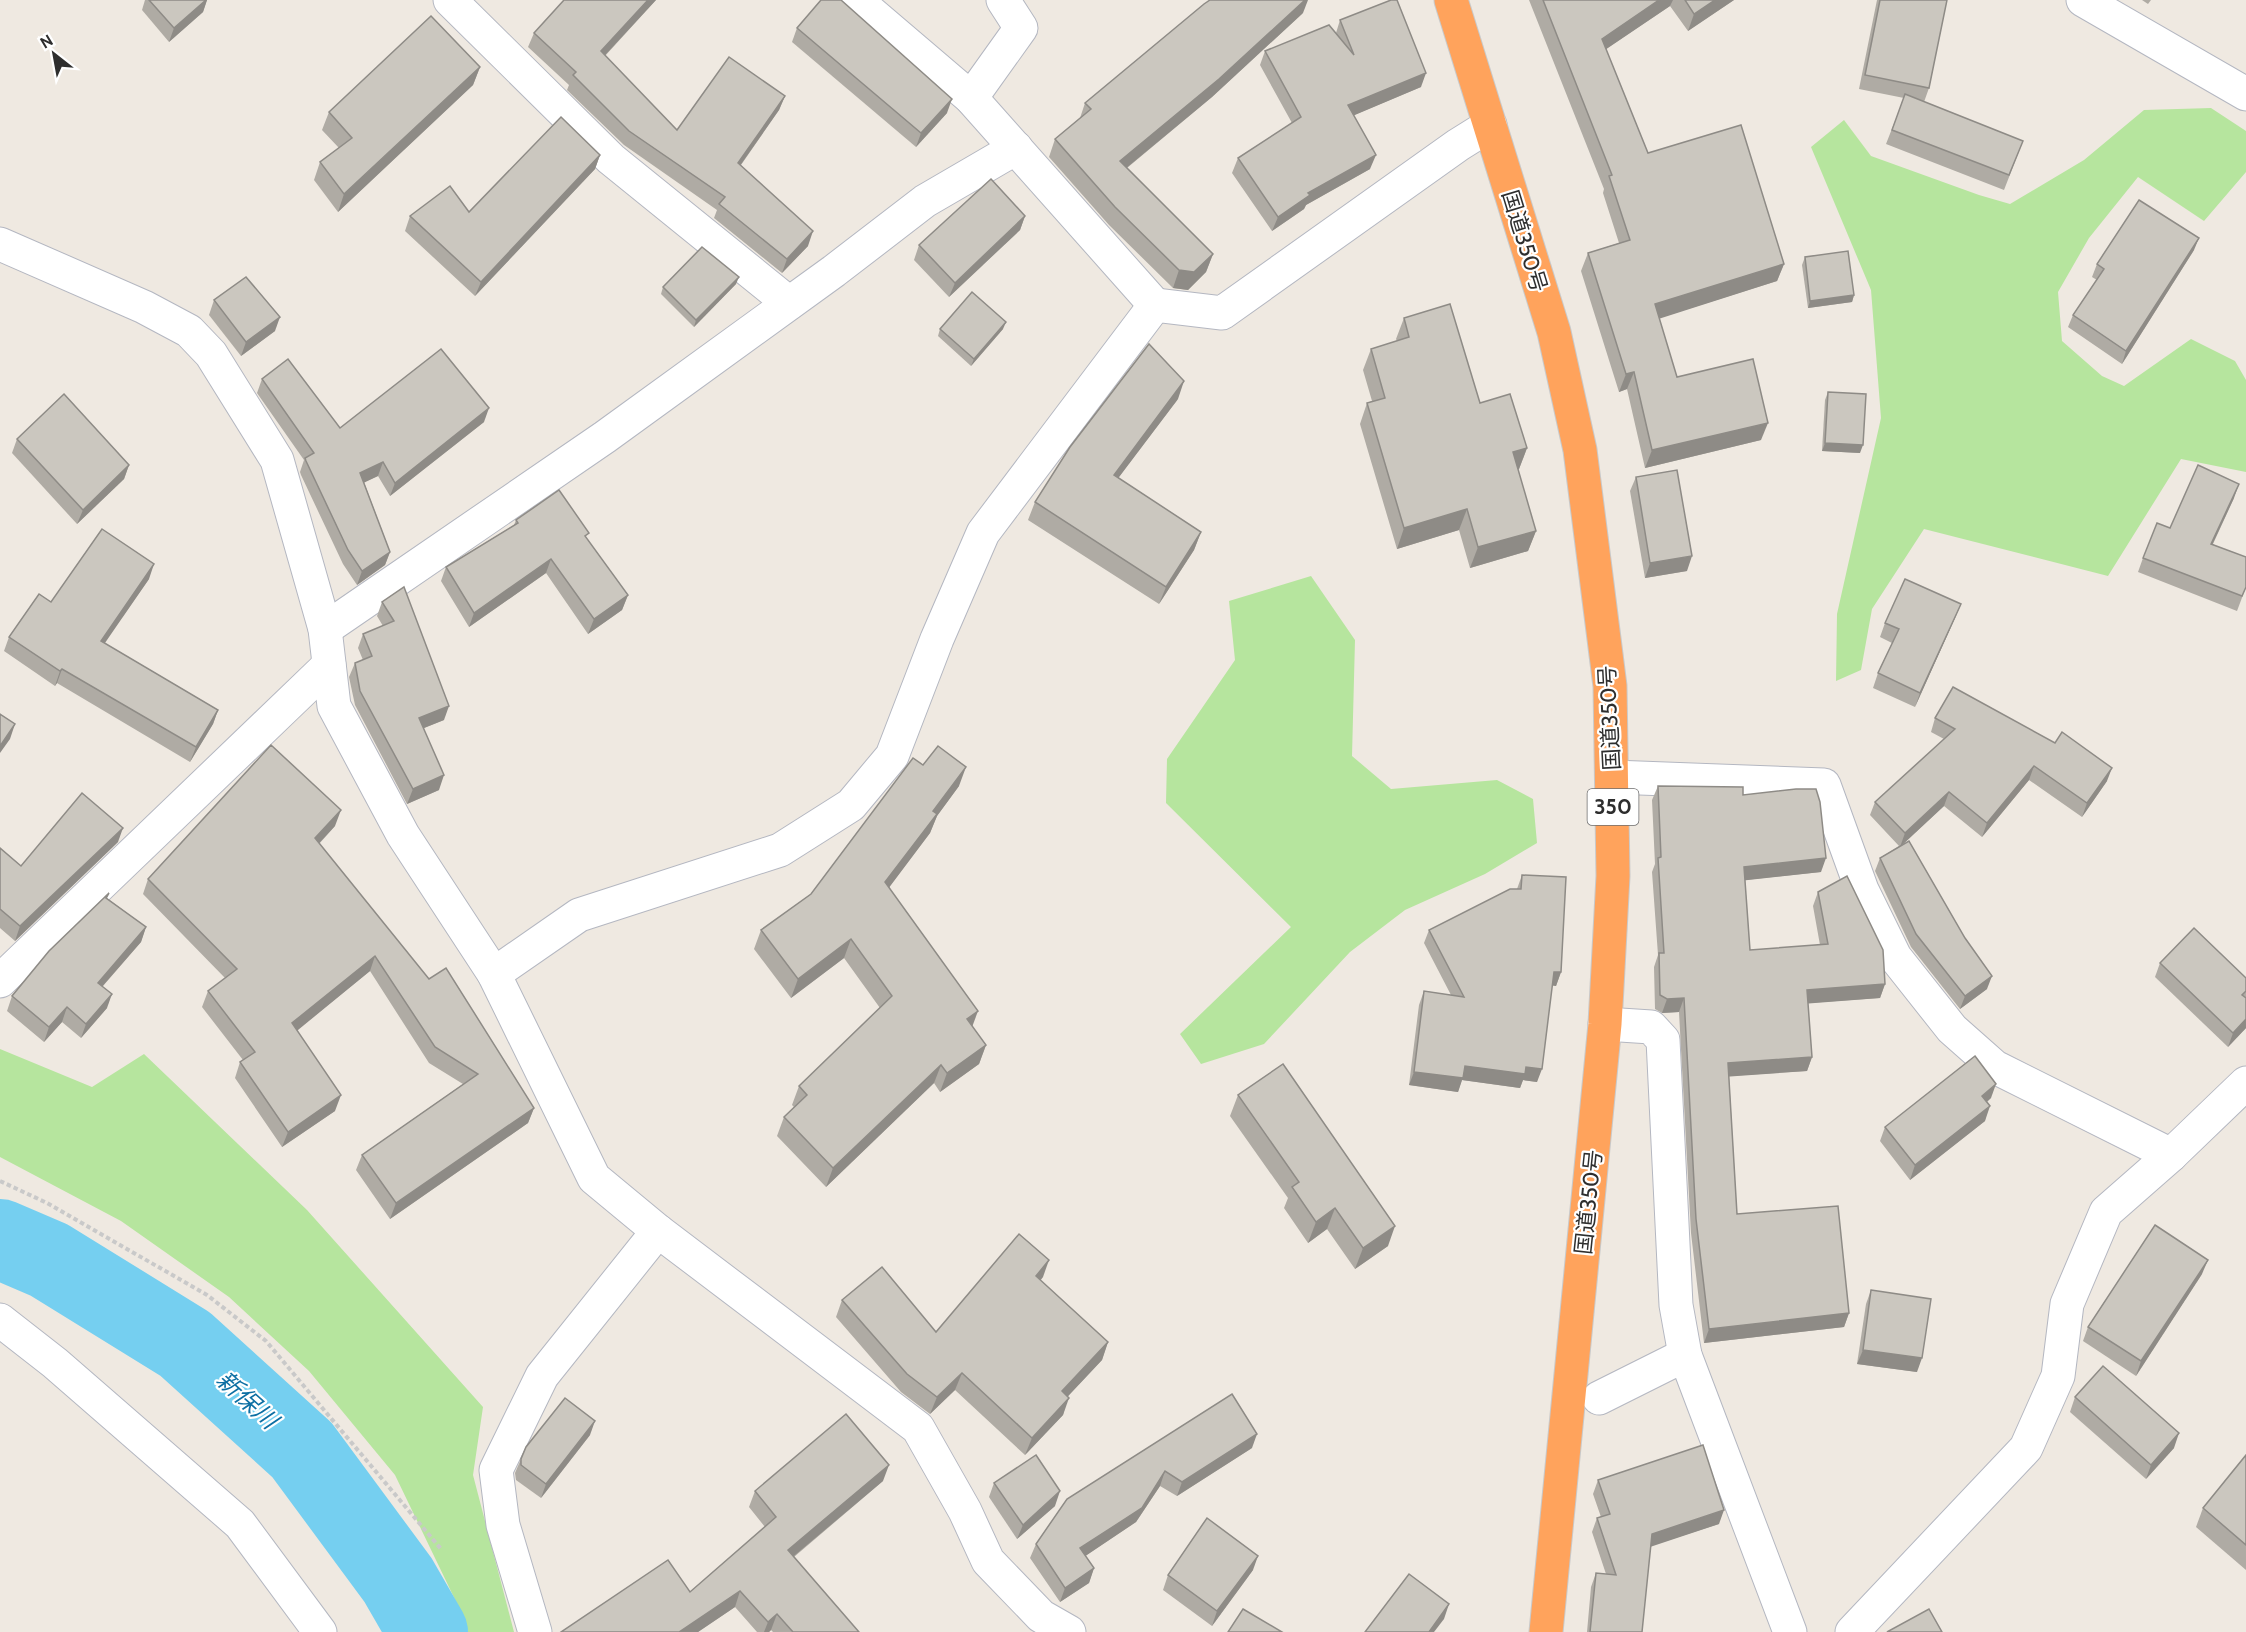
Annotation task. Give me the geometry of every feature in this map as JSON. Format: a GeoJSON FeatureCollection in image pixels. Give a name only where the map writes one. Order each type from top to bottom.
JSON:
{"type":"FeatureCollection","features":[{"type":"Feature","properties":{"kind":"highway","name":"国道350号"},"geometry":{"type":"LineString","coordinates":[[1452,0],[1554,332],[1580,450],[1610,686],[1613,876],[1605,1024],[1546,1632]]}},
{"type":"Feature","properties":{"kind":"street"},"geometry":{"type":"LineString","coordinates":[[450,0],[611,159],[789,303]]}},
{"type":"Feature","properties":{"kind":"street"},"geometry":{"type":"LineString","coordinates":[[856,0],[970,98],[1155,305],[1222,313],[1458,145],[1490,125]]}},
{"type":"Feature","properties":{"kind":"street"},"geometry":{"type":"LineString","coordinates":[[970,98],[1021,28],[1003,0]]}},
{"type":"Feature","properties":{"kind":"street"},"geometry":{"type":"LineString","coordinates":[[2082,0],[2246,94]]}},
{"type":"Feature","properties":{"kind":"street"},"geometry":{"type":"LineString","coordinates":[[325,629],[605,437],[926,201],[1016,148]]}},
{"type":"Feature","properties":{"kind":"street"},"geometry":{"type":"LineString","coordinates":[[0,244],[144,307],[189,331],[211,354],[277,460],[325,629],[334,706],[403,835],[494,974],[594,1178],[658,1232],[918,1428],[964,1511],[988,1561],[1041,1616],[1069,1632]]}},
{"type":"Feature","properties":{"kind":"street"},"geometry":{"type":"LineString","coordinates":[[494,974],[579,915],[780,850],[851,805],[892,756],[937,639],[983,532],[1155,305]]}},
{"type":"Feature","properties":{"kind":"street"},"geometry":{"type":"LineString","coordinates":[[0,981],[329,664]]}},
{"type":"Feature","properties":{"kind":"street"},"geometry":{"type":"LineString","coordinates":[[1612,777],[1824,785],[1862,890],[1895,957],[1952,1029],[1995,1067],[2171,1155]]}},
{"type":"Feature","properties":{"kind":"street"},"geometry":{"type":"LineString","coordinates":[[1605,1024],[1651,1027],[1663,1040],[1676,1305],[1685,1355],[1790,1632]]}},
{"type":"Feature","properties":{"kind":"street"},"geometry":{"type":"LineString","coordinates":[[1852,1632],[2026,1448],[2058,1376],[2067,1305],[2106,1212],[2171,1155],[2246,1083]]}},
{"type":"Feature","properties":{"kind":"street"},"geometry":{"type":"LineString","coordinates":[[535,1632],[503,1525],[496,1470],[515,1426],[542,1376],[658,1232]]}},
{"type":"Feature","properties":{"kind":"street"},"geometry":{"type":"LineString","coordinates":[[0,1320],[55,1363],[240,1524],[320,1632]]}},
{"type":"Feature","properties":{"kind":"street"},"geometry":{"type":"LineString","coordinates":[[1599,1398],[1685,1355]]}},
{"type":"Feature","properties":{"kind":"path"},"geometry":{"type":"LineString","coordinates":[[0,1181],[47,1203],[207,1295],[266,1341],[441,1549]]}},
{"type":"Feature","properties":{"kind":"green space"},"geometry":{"type":"Polygon","coordinates":[[[2211,108],[2246,131],[2246,172],[2204,221],[2138,177],[2089,238],[2058,292],[2062,341],[2102,376],[2124,386],[2191,339],[2235,361],[2246,380],[2246,472],[2181,459],[2108,576],[1924,529],[1872,609],[1861,670],[1836,681],[1837,614],[1881,418],[1871,290],[1811,147],[1844,120],[1871,156],[2010,204],[2084,160],[2144,110],[2211,108]]]}},
{"type":"Feature","properties":{"kind":"green space"},"geometry":{"type":"Polygon","coordinates":[[[1311,576],[1355,640],[1352,756],[1391,789],[1497,780],[1533,799],[1537,843],[1485,874],[1405,910],[1350,952],[1264,1044],[1201,1064],[1180,1034],[1291,927],[1166,803],[1167,759],[1235,660],[1229,601],[1311,576]]]}},
{"type":"Feature","properties":{"kind":"green space"},"geometry":{"type":"Polygon","coordinates":[[[0,1049],[92,1087],[144,1054],[307,1210],[483,1407],[473,1475],[514,1632],[468,1632],[461,1612],[395,1475],[309,1371],[229,1297],[121,1221],[0,1157],[0,1049]]]}},
{"type":"Feature","properties":{"kind":"building"},"geometry":{"type":"Polygon","coordinates":[[[149,0],[206,0],[174,28],[149,0]]]}},
{"type":"Feature","properties":{"kind":"building"},"geometry":{"type":"Polygon","coordinates":[[[564,0],[648,0],[601,51],[677,130],[729,57],[785,96],[738,163],[813,231],[787,259],[719,204],[725,197],[629,131],[573,75],[576,72],[534,33],[564,0]]]}},
{"type":"Feature","properties":{"kind":"building"},"geometry":{"type":"Polygon","coordinates":[[[821,0],[841,0],[952,99],[921,133],[797,28],[821,0]]]}},
{"type":"Feature","properties":{"kind":"building"},"geometry":{"type":"Polygon","coordinates":[[[1210,0],[1305,0],[1219,79],[1120,161],[1213,254],[1194,272],[1179,270],[1115,207],[1055,139],[1091,109],[1085,103],[1210,0]]]}},
{"type":"Feature","properties":{"kind":"building"},"geometry":{"type":"Polygon","coordinates":[[[1391,0],[1397,0],[1426,73],[1348,105],[1376,155],[1308,193],[1310,195],[1278,217],[1238,158],[1301,117],[1265,51],[1329,25],[1354,55],[1340,20],[1391,0]]]}},
{"type":"Feature","properties":{"kind":"building"},"geometry":{"type":"Polygon","coordinates":[[[1543,0],[1659,0],[1602,39],[1648,153],[1741,125],[1784,264],[1655,304],[1677,377],[1753,359],[1768,423],[1652,450],[1634,372],[1626,374],[1588,253],[1630,240],[1609,176],[1612,175],[1543,0]]]}},
{"type":"Feature","properties":{"kind":"building"},"geometry":{"type":"Polygon","coordinates":[[[1685,0],[1715,0],[1694,14],[1685,0]]]}},
{"type":"Feature","properties":{"kind":"building"},"geometry":{"type":"Polygon","coordinates":[[[1880,0],[1947,0],[1929,88],[1865,75],[1880,0]]]}},
{"type":"Feature","properties":{"kind":"building"},"geometry":{"type":"Polygon","coordinates":[[[431,16],[480,67],[344,194],[320,162],[352,138],[329,112],[431,16]]]}},
{"type":"Feature","properties":{"kind":"building"},"geometry":{"type":"Polygon","coordinates":[[[1905,94],[2023,141],[2009,175],[1892,130],[1905,94]]]}},
{"type":"Feature","properties":{"kind":"building"},"geometry":{"type":"Polygon","coordinates":[[[561,117],[600,155],[481,282],[410,216],[450,186],[469,212],[561,117]]]}},
{"type":"Feature","properties":{"kind":"building"},"geometry":{"type":"Polygon","coordinates":[[[991,179],[1025,216],[955,283],[919,245],[991,179]]]}},
{"type":"Feature","properties":{"kind":"building"},"geometry":{"type":"Polygon","coordinates":[[[2139,200],[2199,238],[2126,351],[2073,315],[2104,269],[2097,264],[2139,200]]]}},
{"type":"Feature","properties":{"kind":"building"},"geometry":{"type":"Polygon","coordinates":[[[702,247],[739,277],[696,320],[663,287],[702,247]]]}},
{"type":"Feature","properties":{"kind":"building"},"geometry":{"type":"Polygon","coordinates":[[[1848,251],[1854,295],[1810,301],[1805,257],[1848,251]]]}},
{"type":"Feature","properties":{"kind":"building"},"geometry":{"type":"Polygon","coordinates":[[[246,277],[280,317],[246,342],[214,300],[246,277]]]}},
{"type":"Feature","properties":{"kind":"building"},"geometry":{"type":"Polygon","coordinates":[[[972,292],[1006,322],[974,359],[940,329],[972,292]]]}},
{"type":"Feature","properties":{"kind":"building"},"geometry":{"type":"Polygon","coordinates":[[[1450,304],[1480,403],[1510,394],[1527,448],[1513,452],[1536,531],[1478,547],[1467,509],[1404,528],[1367,403],[1385,398],[1371,349],[1409,337],[1404,318],[1450,304]]]}},
{"type":"Feature","properties":{"kind":"building"},"geometry":{"type":"Polygon","coordinates":[[[1149,344],[1184,381],[1114,475],[1201,532],[1166,587],[1035,502],[1070,447],[1149,344]]]}},
{"type":"Feature","properties":{"kind":"building"},"geometry":{"type":"Polygon","coordinates":[[[441,349],[489,408],[395,483],[383,462],[360,473],[390,552],[362,571],[348,550],[306,461],[305,458],[314,453],[262,379],[288,359],[340,428],[441,349]]]}},
{"type":"Feature","properties":{"kind":"building"},"geometry":{"type":"Polygon","coordinates":[[[1828,392],[1866,394],[1863,445],[1825,443],[1828,392]]]}},
{"type":"Feature","properties":{"kind":"building"},"geometry":{"type":"Polygon","coordinates":[[[64,394],[129,465],[83,510],[17,439],[64,394]]]}},
{"type":"Feature","properties":{"kind":"building"},"geometry":{"type":"Polygon","coordinates":[[[2198,465],[2239,484],[2211,544],[2246,557],[2246,587],[2242,596],[2143,558],[2157,523],[2170,528],[2198,465]]]}},
{"type":"Feature","properties":{"kind":"building"},"geometry":{"type":"Polygon","coordinates":[[[1677,470],[1692,556],[1650,563],[1636,477],[1677,470]]]}},
{"type":"Feature","properties":{"kind":"building"},"geometry":{"type":"Polygon","coordinates":[[[559,490],[589,533],[585,536],[628,595],[594,619],[551,559],[474,613],[446,567],[518,523],[516,520],[559,490]]]}},
{"type":"Feature","properties":{"kind":"building"},"geometry":{"type":"Polygon","coordinates":[[[102,529],[154,564],[101,641],[218,710],[196,747],[62,669],[60,671],[9,637],[39,594],[51,602],[102,529]]]}},
{"type":"Feature","properties":{"kind":"building"},"geometry":{"type":"Polygon","coordinates":[[[1905,579],[1961,604],[1920,693],[1878,673],[1899,629],[1885,623],[1905,579]]]}},
{"type":"Feature","properties":{"kind":"building"},"geometry":{"type":"Polygon","coordinates":[[[404,587],[449,706],[419,718],[444,775],[413,789],[360,691],[355,663],[372,656],[363,634],[394,621],[382,602],[404,587]]]}},
{"type":"Feature","properties":{"kind":"building"},"geometry":{"type":"Polygon","coordinates":[[[1953,687],[2055,743],[2062,732],[2112,768],[2087,803],[2034,766],[1987,823],[1949,792],[1905,833],[1875,802],[1955,729],[1935,718],[1953,687]]]}},
{"type":"Feature","properties":{"kind":"building"},"geometry":{"type":"Polygon","coordinates":[[[0,714],[15,724],[0,746],[0,714]]]}},
{"type":"Feature","properties":{"kind":"building"},"geometry":{"type":"Polygon","coordinates":[[[271,745],[341,810],[315,838],[429,979],[446,968],[534,1108],[396,1203],[362,1155],[478,1074],[435,1047],[375,956],[292,1023],[341,1095],[288,1132],[240,1062],[255,1052],[208,991],[237,969],[148,879],[271,745]]]}},
{"type":"Feature","properties":{"kind":"building"},"geometry":{"type":"Polygon","coordinates":[[[938,746],[966,767],[933,811],[937,814],[885,882],[978,1011],[967,1019],[986,1045],[947,1073],[941,1065],[833,1168],[784,1117],[807,1095],[799,1086],[892,996],[851,939],[798,979],[761,930],[811,894],[913,758],[923,765],[938,746]]]}},
{"type":"Feature","properties":{"kind":"building"},"geometry":{"type":"Polygon","coordinates":[[[1658,786],[1743,787],[1743,795],[1816,789],[1820,802],[1826,858],[1744,867],[1750,950],[1828,944],[1818,892],[1847,876],[1883,950],[1885,984],[1807,990],[1812,1057],[1728,1063],[1737,1214],[1838,1206],[1849,1313],[1709,1329],[1696,1219],[1684,998],[1667,999],[1660,995],[1659,953],[1664,953],[1658,858],[1661,857],[1658,786]]]}},
{"type":"Feature","properties":{"kind":"building"},"geometry":{"type":"Polygon","coordinates":[[[82,793],[123,828],[20,926],[0,909],[0,848],[21,866],[82,793]]]}},
{"type":"Feature","properties":{"kind":"building"},"geometry":{"type":"Polygon","coordinates":[[[1909,841],[1965,938],[1992,976],[1965,996],[1916,934],[1880,858],[1909,841]]]}},
{"type":"Feature","properties":{"kind":"building"},"geometry":{"type":"Polygon","coordinates":[[[1522,875],[1566,877],[1561,972],[1554,972],[1542,1069],[1526,1067],[1525,1074],[1465,1066],[1463,1078],[1414,1072],[1424,991],[1464,997],[1429,930],[1510,889],[1521,889],[1522,875]]]}},
{"type":"Feature","properties":{"kind":"building"},"geometry":{"type":"Polygon","coordinates":[[[109,893],[106,898],[146,927],[98,983],[112,994],[86,1024],[67,1007],[49,1027],[12,996],[49,951],[109,893]]]}},
{"type":"Feature","properties":{"kind":"building"},"geometry":{"type":"Polygon","coordinates":[[[2194,928],[2246,978],[2246,991],[2242,995],[2246,998],[2246,1019],[2233,1033],[2160,963],[2194,928]]]}},
{"type":"Feature","properties":{"kind":"building"},"geometry":{"type":"Polygon","coordinates":[[[1975,1056],[1996,1084],[1982,1096],[1990,1106],[1915,1165],[1885,1127],[1975,1056]]]}},
{"type":"Feature","properties":{"kind":"building"},"geometry":{"type":"Polygon","coordinates":[[[1283,1064],[1395,1226],[1363,1248],[1335,1208],[1316,1222],[1292,1187],[1299,1182],[1238,1095],[1283,1064]]]}},
{"type":"Feature","properties":{"kind":"building"},"geometry":{"type":"Polygon","coordinates":[[[2155,1225],[2208,1260],[2141,1361],[2088,1327],[2155,1225]]]}},
{"type":"Feature","properties":{"kind":"building"},"geometry":{"type":"Polygon","coordinates":[[[1019,1234],[1049,1260],[1036,1276],[1108,1342],[1062,1391],[1069,1398],[1032,1438],[962,1373],[937,1397],[907,1374],[842,1300],[882,1267],[936,1332],[1019,1234]]]}},
{"type":"Feature","properties":{"kind":"building"},"geometry":{"type":"Polygon","coordinates":[[[1871,1290],[1931,1299],[1922,1358],[1863,1350],[1871,1290]]]}},
{"type":"Feature","properties":{"kind":"building"},"geometry":{"type":"Polygon","coordinates":[[[2103,1366],[2179,1433],[2151,1465],[2075,1397],[2103,1366]]]}},
{"type":"Feature","properties":{"kind":"building"},"geometry":{"type":"Polygon","coordinates":[[[1232,1394],[1257,1434],[1182,1482],[1165,1471],[1142,1508],[1080,1548],[1094,1568],[1065,1588],[1036,1544],[1067,1499],[1232,1394]]]}},
{"type":"Feature","properties":{"kind":"building"},"geometry":{"type":"Polygon","coordinates":[[[565,1398],[595,1421],[546,1484],[521,1465],[521,1459],[526,1447],[565,1398]]]}},
{"type":"Feature","properties":{"kind":"building"},"geometry":{"type":"Polygon","coordinates":[[[846,1414],[889,1465],[788,1550],[859,1632],[793,1632],[777,1614],[768,1622],[740,1591],[679,1632],[561,1632],[668,1560],[690,1592],[776,1517],[755,1491],[846,1414]]]}},
{"type":"Feature","properties":{"kind":"building"},"geometry":{"type":"Polygon","coordinates":[[[1703,1445],[1724,1510],[1652,1534],[1642,1632],[1590,1632],[1596,1573],[1616,1575],[1597,1518],[1610,1514],[1598,1480],[1703,1445]]]}},
{"type":"Feature","properties":{"kind":"building"},"geometry":{"type":"Polygon","coordinates":[[[1036,1455],[1060,1491],[1023,1525],[994,1483],[1036,1455]]]}},
{"type":"Feature","properties":{"kind":"building"},"geometry":{"type":"Polygon","coordinates":[[[2246,1455],[2246,1545],[2203,1508],[2246,1455]]]}},
{"type":"Feature","properties":{"kind":"building"},"geometry":{"type":"Polygon","coordinates":[[[1207,1518],[1258,1556],[1217,1611],[1168,1575],[1207,1518]]]}},
{"type":"Feature","properties":{"kind":"building"},"geometry":{"type":"Polygon","coordinates":[[[1409,1574],[1449,1604],[1429,1632],[1365,1632],[1409,1574]]]}},
{"type":"Feature","properties":{"kind":"building"},"geometry":{"type":"Polygon","coordinates":[[[1243,1609],[1282,1632],[1228,1632],[1243,1609]]]}},
{"type":"Feature","properties":{"kind":"building"},"geometry":{"type":"Polygon","coordinates":[[[1929,1609],[1942,1632],[1887,1632],[1929,1609]]]}},
{"type":"Feature","properties":{"kind":"waterway","name":"新保川"},"geometry":{"type":"LineString","coordinates":[[0,1239],[49,1260],[185,1344],[302,1450],[398,1580],[428,1632]]}}]}
